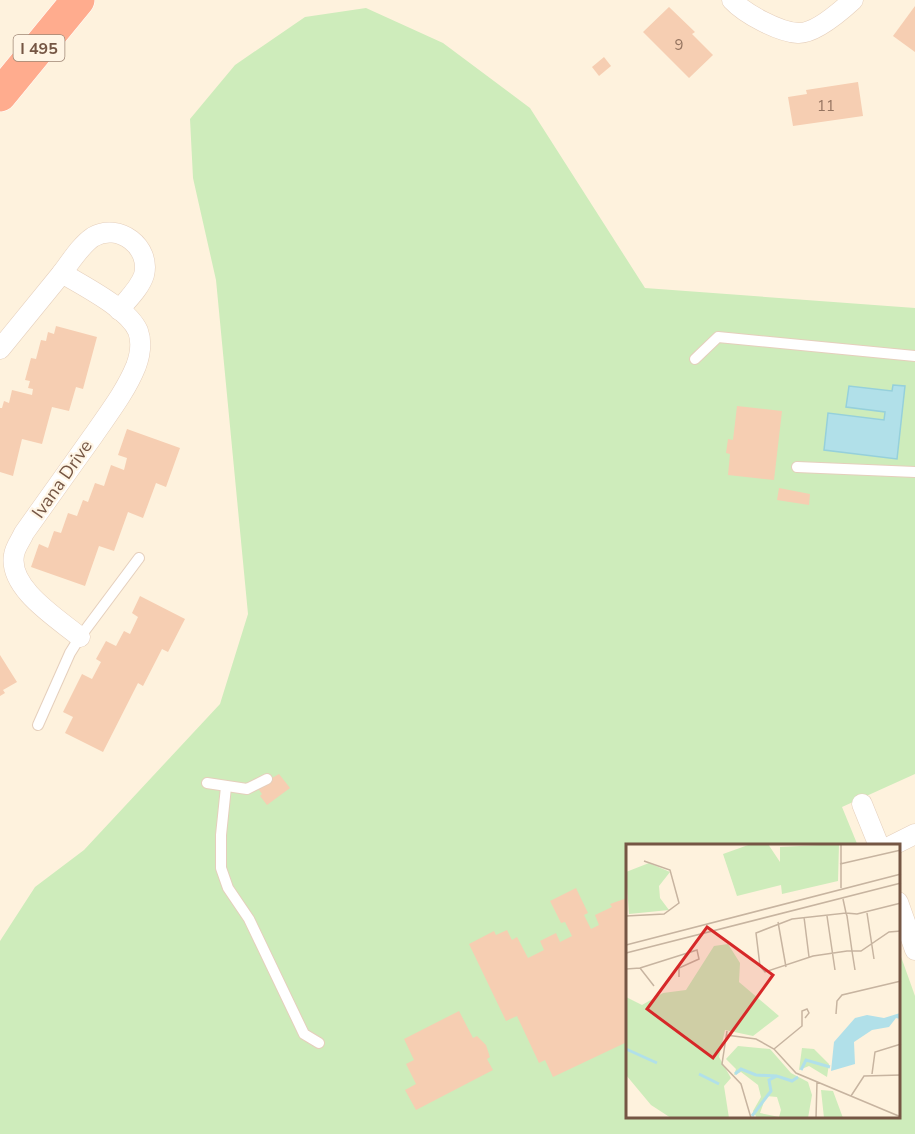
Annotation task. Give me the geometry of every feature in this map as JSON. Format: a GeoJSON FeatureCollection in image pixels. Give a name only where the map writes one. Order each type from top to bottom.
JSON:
{"type":"FeatureCollection","features":[{"type":"Feature","properties":{"kind":"highway","name":"I 495"},"geometry":{"type":"LineString","coordinates":[[0,95],[78,0]]}},
{"type":"Feature","properties":{"kind":"street"},"geometry":{"type":"LineString","coordinates":[[732,0],[763,22],[799,33],[820,26],[853,0]]}},
{"type":"Feature","properties":{"kind":"street"},"geometry":{"type":"LineString","coordinates":[[0,349],[93,238],[106,233],[121,234],[134,241],[142,253],[145,267],[144,275],[138,286],[119,309]]}},
{"type":"Feature","properties":{"kind":"street","name":"Ivana Drive"},"geometry":{"type":"LineString","coordinates":[[62,273],[119,309],[138,330],[140,343],[140,355],[136,367],[105,418],[24,533],[14,553],[14,569],[18,581],[39,604],[80,637]]}},
{"type":"Feature","properties":{"kind":"street"},"geometry":{"type":"LineString","coordinates":[[862,804],[878,844]]}},
{"type":"Feature","properties":{"kind":"street"},"geometry":{"type":"LineString","coordinates":[[895,844],[915,834]]}},
{"type":"Feature","properties":{"kind":"street"},"geometry":{"type":"LineString","coordinates":[[900,908],[915,950]]}},
{"type":"Feature","properties":{"kind":"lane"},"geometry":{"type":"LineString","coordinates":[[695,359],[718,337],[915,356]]}},
{"type":"Feature","properties":{"kind":"lane"},"geometry":{"type":"LineString","coordinates":[[797,467],[915,472]]}},
{"type":"Feature","properties":{"kind":"lane"},"geometry":{"type":"LineString","coordinates":[[38,725],[70,653],[140,558]]}},
{"type":"Feature","properties":{"kind":"lane"},"geometry":{"type":"LineString","coordinates":[[207,783],[247,789],[267,779]]}},
{"type":"Feature","properties":{"kind":"lane"},"geometry":{"type":"LineString","coordinates":[[226,787],[221,835],[221,868],[228,888],[249,919],[304,1034],[319,1043]]}},
{"type":"Feature","properties":{"kind":"green space"},"geometry":{"type":"Polygon","coordinates":[[[366,8],[443,43],[530,108],[645,288],[915,308],[915,774],[842,807],[857,844],[626,844],[626,1119],[900,1119],[900,954],[915,996],[915,1134],[0,1134],[0,941],[35,887],[84,850],[220,704],[248,614],[216,280],[193,178],[190,119],[235,65],[305,17],[366,8]]]}},
{"type":"Feature","properties":{"kind":"water"},"geometry":{"type":"Polygon","coordinates":[[[893,385],[905,386],[897,459],[824,450],[828,413],[884,420],[885,412],[846,407],[849,386],[892,391],[893,385]]]}},
{"type":"Feature","properties":{"kind":"building"},"geometry":{"type":"Polygon","coordinates":[[[915,6],[915,52],[893,36],[915,6]]]}},
{"type":"Feature","properties":{"kind":"building"},"geometry":{"type":"Polygon","coordinates":[[[669,7],[695,32],[692,34],[713,55],[689,78],[643,32],[669,7]]]}},
{"type":"Feature","properties":{"kind":"building"},"geometry":{"type":"Polygon","coordinates":[[[604,57],[611,66],[599,76],[592,67],[604,57]]]}},
{"type":"Feature","properties":{"kind":"building"},"geometry":{"type":"Polygon","coordinates":[[[858,82],[863,116],[793,126],[788,97],[807,94],[806,90],[858,82]]]}},
{"type":"Feature","properties":{"kind":"building"},"geometry":{"type":"Polygon","coordinates":[[[56,326],[97,337],[83,389],[76,387],[69,411],[52,407],[42,444],[22,439],[13,476],[0,472],[0,408],[4,401],[9,403],[12,390],[32,395],[33,389],[28,388],[30,381],[25,380],[31,358],[36,359],[41,340],[46,341],[48,332],[54,334],[56,326]]]}},
{"type":"Feature","properties":{"kind":"building"},"geometry":{"type":"Polygon","coordinates":[[[737,406],[782,411],[774,480],[728,475],[730,454],[726,453],[728,439],[733,440],[737,406]]]}},
{"type":"Feature","properties":{"kind":"building"},"geometry":{"type":"Polygon","coordinates":[[[127,429],[180,448],[166,487],[156,483],[143,518],[128,512],[114,551],[99,546],[85,586],[31,567],[39,544],[48,548],[54,531],[61,533],[68,513],[77,516],[83,500],[88,502],[95,483],[104,486],[111,465],[124,470],[127,458],[118,455],[127,429]]]}},
{"type":"Feature","properties":{"kind":"building"},"geometry":{"type":"Polygon","coordinates":[[[779,488],[810,494],[809,505],[777,500],[779,488]]]}},
{"type":"Feature","properties":{"kind":"building"},"geometry":{"type":"Polygon","coordinates":[[[140,596],[185,619],[168,652],[162,649],[143,686],[138,683],[103,752],[65,733],[73,717],[63,712],[82,674],[92,679],[101,662],[96,659],[106,641],[116,646],[124,631],[130,634],[138,617],[132,613],[140,596]]]}},
{"type":"Feature","properties":{"kind":"building"},"geometry":{"type":"Polygon","coordinates":[[[0,655],[17,682],[3,690],[5,693],[0,696],[0,655]]]}},
{"type":"Feature","properties":{"kind":"building"},"geometry":{"type":"Polygon","coordinates":[[[279,774],[290,788],[267,805],[257,787],[279,774]]]}},
{"type":"Feature","properties":{"kind":"building"},"geometry":{"type":"Polygon","coordinates":[[[576,888],[588,913],[584,915],[591,929],[599,925],[595,915],[612,907],[610,904],[626,898],[626,1042],[553,1077],[545,1060],[539,1063],[517,1016],[506,1021],[469,944],[494,931],[496,935],[507,930],[512,940],[517,937],[528,958],[544,950],[540,941],[556,933],[560,942],[572,936],[565,922],[561,923],[550,901],[576,888]]]}},
{"type":"Feature","properties":{"kind":"building"},"geometry":{"type":"Polygon","coordinates":[[[459,1011],[473,1038],[477,1036],[486,1045],[490,1057],[487,1059],[493,1070],[416,1110],[405,1090],[416,1084],[406,1064],[414,1060],[404,1039],[459,1011]]]}}]}
